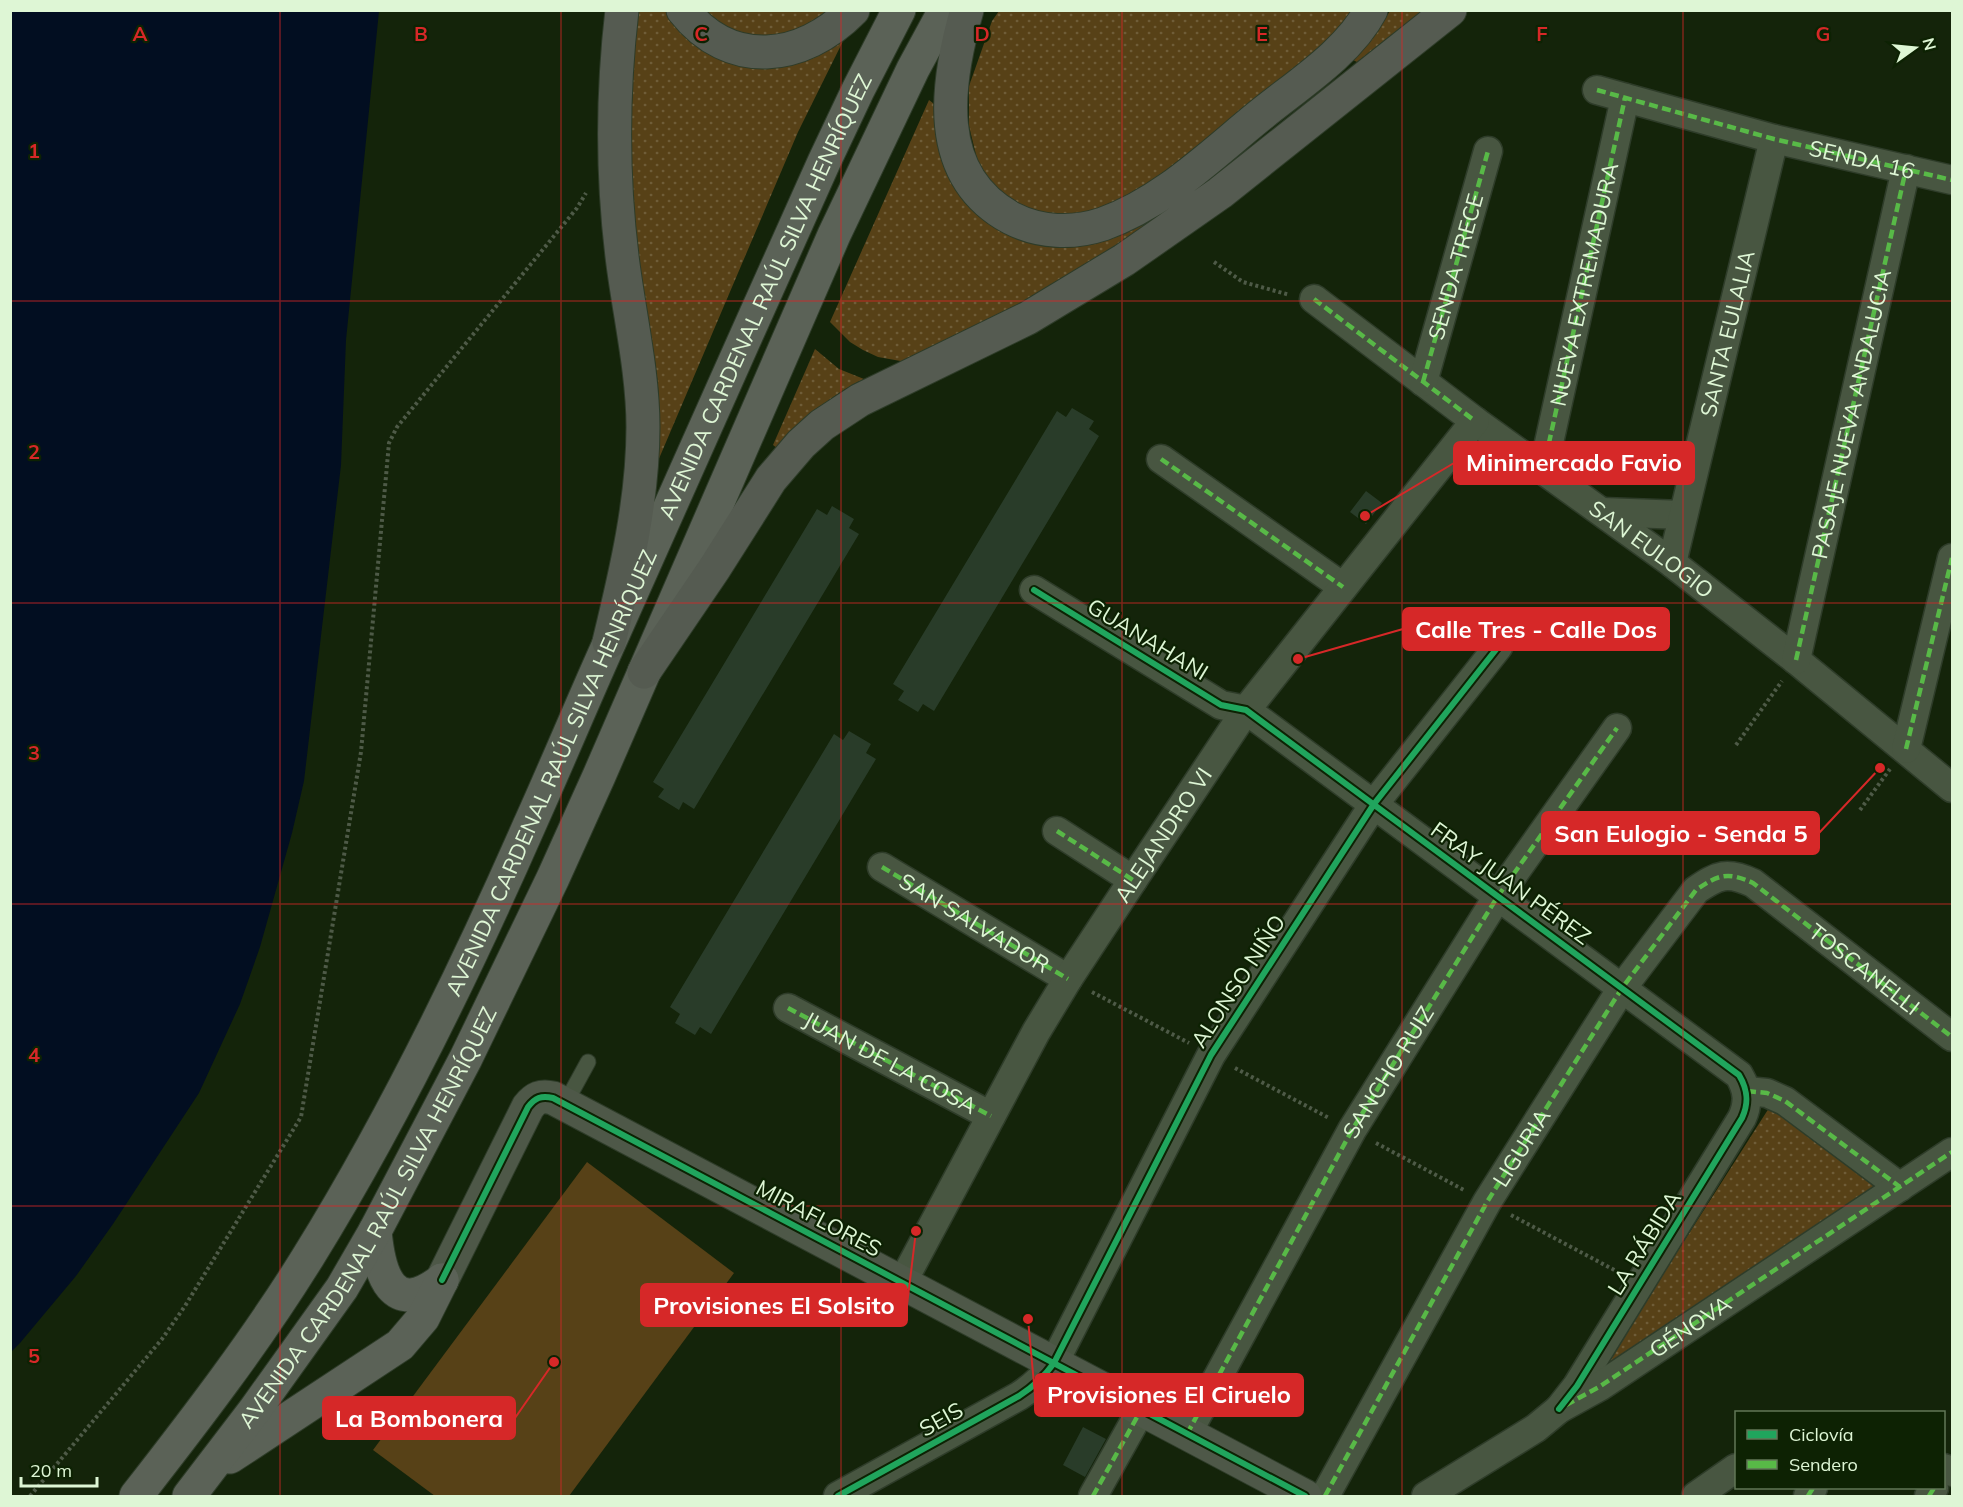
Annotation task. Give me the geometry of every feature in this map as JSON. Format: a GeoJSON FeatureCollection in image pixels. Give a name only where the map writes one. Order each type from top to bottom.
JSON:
{"type":"FeatureCollection","features":[{"type":"Feature","properties":{"kind":"highway"},"geometry":{"type":"LineString","coordinates":[[609,642],[633,534],[640,479],[642,434],[641,398],[623,264],[615,171],[615,80],[622,10]]}},
{"type":"Feature","properties":{"kind":"highway"},"geometry":{"type":"LineString","coordinates":[[682,10],[704,33],[717,42],[735,49],[771,52],[782,51],[816,38],[853,10]]}},
{"type":"Feature","properties":{"kind":"highway"},"geometry":{"type":"LineString","coordinates":[[967,10],[955,61],[950,101],[950,121],[954,142],[964,171],[985,199],[1000,212],[1033,227],[1064,231],[1092,228],[1127,214],[1171,188],[1333,56],[1358,30],[1371,10]]}},
{"type":"Feature","properties":{"kind":"highway"},"geometry":{"type":"LineString","coordinates":[[644,672],[714,569],[771,479],[793,452],[822,425],[860,400],[1028,318],[1124,260],[1220,192],[1450,10]]}},
{"type":"Feature","properties":{"kind":"main road","name":"AVENIDA CARDENAL RAÚL SILVA HENRÍQUEZ"},"geometry":{"type":"LineString","coordinates":[[136,1497],[219,1389],[308,1258],[379,1134],[456,985],[824,162],[899,10]]}},
{"type":"Feature","properties":{"kind":"main road","name":"AVENIDA CARDENAL RAÚL SILVA HENRÍQUEZ"},"geometry":{"type":"LineString","coordinates":[[198,1484],[254,1411],[342,1288],[375,1231],[466,1058],[595,786],[834,235],[908,79],[945,10]]}},
{"type":"Feature","properties":{"kind":"main road"},"geometry":{"type":"LineString","coordinates":[[375,1231],[381,1267],[386,1279],[397,1293],[416,1294],[442,1280]]}},
{"type":"Feature","properties":{"kind":"main road"},"geometry":{"type":"LineString","coordinates":[[198,1484],[400,1345],[423,1318],[442,1280]]}},
{"type":"Feature","properties":{"kind":"street","name":"SENDA 16"},"geometry":{"type":"LineString","coordinates":[[1597,90],[1774,139],[1953,180]]}},
{"type":"Feature","properties":{"kind":"street","name":"NUEVA EXTREMADURA"},"geometry":{"type":"LineString","coordinates":[[1543,470],[1625,98]]}},
{"type":"Feature","properties":{"kind":"street","name":"SANTA EULALIA"},"geometry":{"type":"LineString","coordinates":[[1672,563],[1774,139]]}},
{"type":"Feature","properties":{"kind":"street","name":"SENDA TRECE"},"geometry":{"type":"LineString","coordinates":[[1423,382],[1488,151]]}},
{"type":"Feature","properties":{"kind":"street","name":"PASAJE NUEVA ANDALUCIA"},"geometry":{"type":"LineString","coordinates":[[1796,660],[1906,169]]}},
{"type":"Feature","properties":{"kind":"street","name":"SAN EULOGIO"},"geometry":{"type":"LineString","coordinates":[[1314,299],[1474,422],[1672,563],[1953,788]]}},
{"type":"Feature","properties":{"kind":"street","name":"ALEJANDRO VI"},"geometry":{"type":"LineString","coordinates":[[902,1283],[1036,1032],[1133,880],[1246,710],[1474,422]]}},
{"type":"Feature","properties":{"kind":"street"},"geometry":{"type":"LineString","coordinates":[[1161,459],[1343,587]]}},
{"type":"Feature","properties":{"kind":"street"},"geometry":{"type":"LineString","coordinates":[[1602,512],[1683,515]]}},
{"type":"Feature","properties":{"kind":"street"},"geometry":{"type":"LineString","coordinates":[[1906,749],[1953,558]]}},
{"type":"Feature","properties":{"kind":"street","name":"GUANAHANI"},"geometry":{"type":"LineString","coordinates":[[1034,590],[1221,705],[1246,710]]}},
{"type":"Feature","properties":{"kind":"street","name":"ALONSO NIÑO"},"geometry":{"type":"LineString","coordinates":[[1054,1363],[1211,1055],[1374,804],[1498,646]]}},
{"type":"Feature","properties":{"kind":"street","name":"FRAY JUAN PÉREZ"},"geometry":{"type":"LineString","coordinates":[[1246,710],[1732,1069],[1739,1075],[1747,1091]]}},
{"type":"Feature","properties":{"kind":"street","name":"SANCHO RUIZ"},"geometry":{"type":"LineString","coordinates":[[1187,1434],[1352,1130],[1498,896],[1617,728]]}},
{"type":"Feature","properties":{"kind":"street"},"geometry":{"type":"LineString","coordinates":[[1057,831],[1133,880]]}},
{"type":"Feature","properties":{"kind":"street","name":"SAN SALVADOR"},"geometry":{"type":"LineString","coordinates":[[882,867],[1068,979]]}},
{"type":"Feature","properties":{"kind":"street","name":"LIGURIA"},"geometry":{"type":"LineString","coordinates":[[1325,1497],[1487,1202],[1622,988],[1696,890],[1710,881],[1725,875],[1736,875],[1753,883],[1775,900]]}},
{"type":"Feature","properties":{"kind":"street","name":"TOSCANELLI"},"geometry":{"type":"LineString","coordinates":[[1775,900],[1953,1037]]}},
{"type":"Feature","properties":{"kind":"street","name":"JUAN DE LA COSA"},"geometry":{"type":"LineString","coordinates":[[788,1008],[991,1116]]}},
{"type":"Feature","properties":{"kind":"street"},"geometry":{"type":"LineString","coordinates":[[1747,1091],[1767,1093],[1785,1101],[1900,1186]]}},
{"type":"Feature","properties":{"kind":"street","name":"LA RÁBIDA"},"geometry":{"type":"LineString","coordinates":[[1559,1409],[1577,1386],[1742,1118],[1746,1110],[1747,1091]]}},
{"type":"Feature","properties":{"kind":"street"},"geometry":{"type":"LineString","coordinates":[[442,1280],[528,1107],[551,1101]]}},
{"type":"Feature","properties":{"kind":"street","name":"MIRAFLORES"},"geometry":{"type":"LineString","coordinates":[[551,1101],[1054,1363],[1187,1434],[1289,1493]]}},
{"type":"Feature","properties":{"kind":"street","name":"GÉNOVA"},"geometry":{"type":"LineString","coordinates":[[1426,1497],[1536,1428],[1559,1409],[1599,1387],[1953,1152]]}},
{"type":"Feature","properties":{"kind":"street","name":"SEIS"},"geometry":{"type":"LineString","coordinates":[[838,1497],[1019,1396],[1040,1380],[1054,1363]]}},
{"type":"Feature","properties":{"kind":"street"},"geometry":{"type":"LineString","coordinates":[[1093,1497],[1141,1410]]}},
{"type":"Feature","properties":{"kind":"street"},"geometry":{"type":"LineString","coordinates":[[1695,1497],[1735,1469]]}},
{"type":"Feature","properties":{"kind":"lane"},"geometry":{"type":"LineString","coordinates":[[551,1101],[588,1062]]}},
{"type":"Feature","properties":{"kind":"path"},"geometry":{"type":"LineString","coordinates":[[30,1497],[162,1339],[185,1306],[301,1117],[361,752],[389,443],[397,428],[577,208],[587,188]]}},
{"type":"Feature","properties":{"kind":"path"},"geometry":{"type":"LineString","coordinates":[[1214,262],[1243,282],[1314,299]]}},
{"type":"Feature","properties":{"kind":"path"},"geometry":{"type":"LineString","coordinates":[[1736,744],[1796,660]]}},
{"type":"Feature","properties":{"kind":"path"},"geometry":{"type":"LineString","coordinates":[[1860,810],[1906,749]]}},
{"type":"Feature","properties":{"kind":"shaded area"},"geometry":{"type":"Polygon","coordinates":[[[637,11],[671,11],[706,48],[850,27],[798,132],[655,468],[659,417],[658,383],[638,261],[633,198],[632,104],[637,11]]]}},
{"type":"Feature","properties":{"kind":"shaded area"},"geometry":{"type":"Polygon","coordinates":[[[704,11],[836,11],[777,41],[723,29],[704,11]]]}},
{"type":"Feature","properties":{"kind":"shaded area"},"geometry":{"type":"Polygon","coordinates":[[[999,11],[1355,11],[1323,47],[1151,182],[1127,197],[1079,216],[1036,214],[996,190],[978,163],[969,126],[969,86],[992,21],[999,11]]]}},
{"type":"Feature","properties":{"kind":"shaded area"},"geometry":{"type":"Polygon","coordinates":[[[1390,11],[1422,11],[1357,62],[1353,60],[1375,33],[1390,11]]]}},
{"type":"Feature","properties":{"kind":"shaded area"},"geometry":{"type":"Polygon","coordinates":[[[929,100],[938,107],[948,168],[958,193],[986,222],[1004,233],[1023,241],[1063,248],[1098,242],[1142,223],[1145,228],[1057,286],[906,362],[878,357],[863,350],[850,342],[830,322],[929,100]]]}},
{"type":"Feature","properties":{"kind":"shaded area"},"geometry":{"type":"Polygon","coordinates":[[[815,349],[839,369],[864,379],[828,401],[777,448],[773,445],[815,349]]]}},
{"type":"Feature","properties":{"kind":"shaded area"},"geometry":{"type":"Polygon","coordinates":[[[1769,1108],[1882,1185],[1605,1365],[1769,1108]]]}},
{"type":"Feature","properties":{"kind":"shaded area"},"geometry":{"type":"Polygon","coordinates":[[[587,1162],[734,1273],[569,1496],[435,1496],[373,1450],[587,1162]]]}},
{"type":"Feature","properties":{"kind":"water"},"geometry":{"type":"Polygon","coordinates":[[[11,10],[379,11],[346,340],[341,465],[304,781],[292,833],[260,947],[240,1004],[199,1093],[76,1276],[11,1352],[11,10]]]}},
{"type":"Feature","properties":{"kind":"building"},"geometry":{"type":"Polygon","coordinates":[[[1072,408],[1094,421],[1089,429],[1099,436],[934,711],[923,704],[918,712],[898,700],[904,691],[893,684],[1057,411],[1066,417],[1072,408]]]}},
{"type":"Feature","properties":{"kind":"building"},"geometry":{"type":"Polygon","coordinates":[[[1366,491],[1382,503],[1366,524],[1350,512],[1366,491]]]}},
{"type":"Feature","properties":{"kind":"building"},"geometry":{"type":"Polygon","coordinates":[[[832,506],[854,519],[849,528],[859,534],[694,809],[683,802],[679,810],[658,797],[664,789],[653,782],[817,509],[827,515],[832,506]]]}},
{"type":"Feature","properties":{"kind":"building"},"geometry":{"type":"Polygon","coordinates":[[[849,731],[871,744],[866,753],[876,759],[711,1034],[700,1027],[695,1035],[675,1023],[680,1014],[670,1007],[834,734],[843,740],[849,731]]]}},
{"type":"Feature","properties":{"kind":"building"},"geometry":{"type":"Polygon","coordinates":[[[1083,1427],[1106,1439],[1085,1477],[1063,1465],[1083,1427]]]}},
{"type":"Feature","properties":{"kind":"marked path"},"geometry":{"type":"LineString","coordinates":[[1597,90],[1774,139],[1952,180]]}},
{"type":"Feature","properties":{"kind":"marked path"},"geometry":{"type":"LineString","coordinates":[[1543,470],[1625,98]]}},
{"type":"Feature","properties":{"kind":"marked path"},"geometry":{"type":"LineString","coordinates":[[1423,382],[1488,151]]}},
{"type":"Feature","properties":{"kind":"marked path"},"geometry":{"type":"LineString","coordinates":[[1796,660],[1906,169]]}},
{"type":"Feature","properties":{"kind":"marked path"},"geometry":{"type":"LineString","coordinates":[[1314,299],[1475,421]]}},
{"type":"Feature","properties":{"kind":"marked path"},"geometry":{"type":"LineString","coordinates":[[1161,459],[1343,587]]}},
{"type":"Feature","properties":{"kind":"marked path"},"geometry":{"type":"LineString","coordinates":[[1906,749],[1952,558]]}},
{"type":"Feature","properties":{"kind":"marked path"},"geometry":{"type":"LineString","coordinates":[[1187,1434],[1352,1130],[1498,896],[1617,728]]}},
{"type":"Feature","properties":{"kind":"marked path"},"geometry":{"type":"LineString","coordinates":[[1057,831],[1133,880]]}},
{"type":"Feature","properties":{"kind":"marked path"},"geometry":{"type":"LineString","coordinates":[[882,867],[1068,979]]}},
{"type":"Feature","properties":{"kind":"marked path"},"geometry":{"type":"LineString","coordinates":[[1325,1496],[1487,1202],[1622,988],[1696,890],[1723,876],[1736,877],[1753,883],[1952,1037]]}},
{"type":"Feature","properties":{"kind":"marked path"},"geometry":{"type":"LineString","coordinates":[[788,1008],[991,1116]]}},
{"type":"Feature","properties":{"kind":"marked path"},"geometry":{"type":"LineString","coordinates":[[1747,1091],[1767,1093],[1785,1101],[1900,1187]]}},
{"type":"Feature","properties":{"kind":"marked path"},"geometry":{"type":"LineString","coordinates":[[1566,1405],[1599,1387],[1952,1152]]}},
{"type":"Feature","properties":{"kind":"marked path"},"geometry":{"type":"LineString","coordinates":[[1093,1496],[1141,1410]]}},
{"type":"Feature","properties":{"kind":"marked path"},"geometry":{"type":"LineString","coordinates":[[1808,1496],[1812,1489]]}},
{"type":"Feature","properties":{"kind":"marked path"},"geometry":{"type":"LineString","coordinates":[[1929,1496],[1933,1489]]}},
{"type":"Feature","properties":{"kind":"cycle path"},"geometry":{"type":"LineString","coordinates":[[1034,590],[1221,705],[1246,710],[1739,1075],[1746,1096],[1746,1107],[1742,1118],[1577,1386],[1559,1409]]}},
{"type":"Feature","properties":{"kind":"cycle path"},"geometry":{"type":"LineString","coordinates":[[838,1496],[1019,1396],[1038,1381],[1054,1363],[1211,1055],[1374,804],[1498,647]]}},
{"type":"Feature","properties":{"kind":"cycle path"},"geometry":{"type":"LineString","coordinates":[[442,1280],[528,1107],[539,1098],[553,1098],[1305,1496]]}},
{"type":"Feature","properties":{"kind":"place","name":"Minimercado Favio"},"geometry":{"type":"Point","coordinates":[1365,516]}},
{"type":"Feature","properties":{"kind":"place","name":"Calle Tres - Calle Dos"},"geometry":{"type":"Point","coordinates":[1298,659]}},
{"type":"Feature","properties":{"kind":"place","name":"San Eulogio - Senda 5"},"geometry":{"type":"Point","coordinates":[1880,768]}},
{"type":"Feature","properties":{"kind":"place","name":"Provisiones El Solsito"},"geometry":{"type":"Point","coordinates":[916,1231]}},
{"type":"Feature","properties":{"kind":"place","name":"Provisiones El Ciruelo"},"geometry":{"type":"Point","coordinates":[1028,1319]}},
{"type":"Feature","properties":{"kind":"place","name":"La Bombonera"},"geometry":{"type":"Point","coordinates":[554,1362]}}]}
